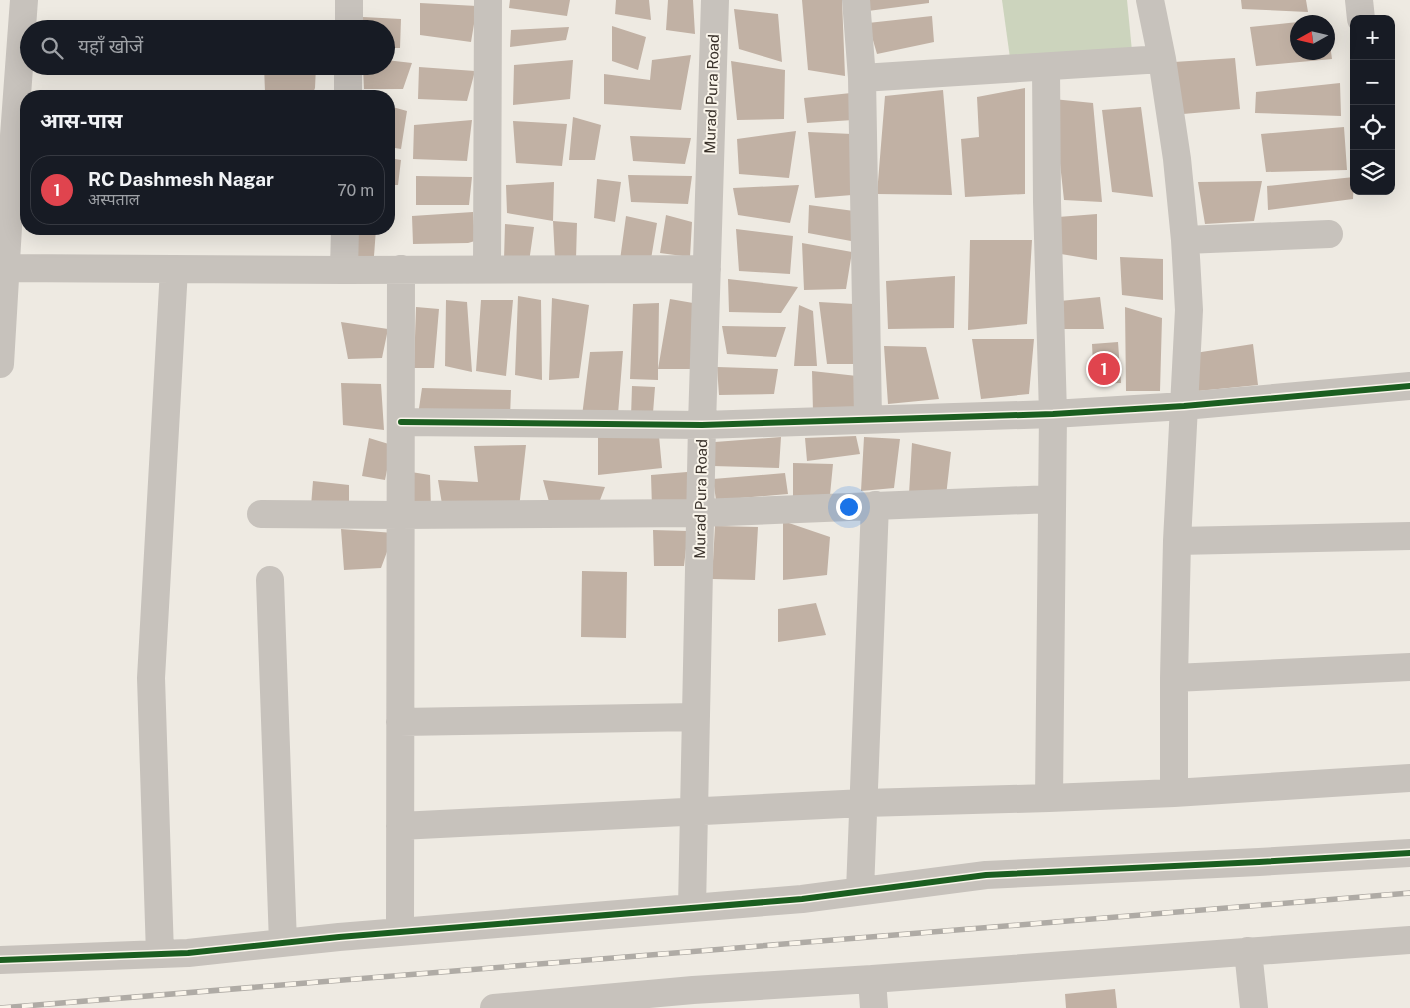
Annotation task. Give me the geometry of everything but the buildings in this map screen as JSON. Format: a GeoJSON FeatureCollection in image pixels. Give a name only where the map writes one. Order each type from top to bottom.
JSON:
{"type":"FeatureCollection","features":[{"type":"Feature","properties":{"kind":"street"},"geometry":{"type":"LineString","coordinates":[[22,20],[24,0]]}},
{"type":"Feature","properties":{"kind":"street"},"geometry":{"type":"LineString","coordinates":[[349,0],[349,20]]}},
{"type":"Feature","properties":{"kind":"street"},"geometry":{"type":"LineString","coordinates":[[487,269],[488,0]]}},
{"type":"Feature","properties":{"kind":"street","name":"Murad Pura Road"},"geometry":{"type":"LineString","coordinates":[[692,908],[702,425],[715,0]]}},
{"type":"Feature","properties":{"kind":"street"},"geometry":{"type":"LineString","coordinates":[[856,0],[862,78],[868,419]]}},
{"type":"Feature","properties":{"kind":"street"},"geometry":{"type":"LineString","coordinates":[[1150,0],[1162,59],[1177,159],[1185,240],[1189,310],[1177,541],[1174,793]]}},
{"type":"Feature","properties":{"kind":"street"},"geometry":{"type":"LineString","coordinates":[[1359,0],[1361,15]]}},
{"type":"Feature","properties":{"kind":"street"},"geometry":{"type":"LineString","coordinates":[[0,364],[6,268],[6,175],[20,39]]}},
{"type":"Feature","properties":{"kind":"street"},"geometry":{"type":"LineString","coordinates":[[862,78],[1162,59]]}},
{"type":"Feature","properties":{"kind":"street"},"geometry":{"type":"LineString","coordinates":[[1046,67],[1047,202],[1053,414],[1049,798]]}},
{"type":"Feature","properties":{"kind":"street"},"geometry":{"type":"LineString","coordinates":[[348,75],[348,90]]}},
{"type":"Feature","properties":{"kind":"street"},"geometry":{"type":"LineString","coordinates":[[1185,240],[1329,234]]}},
{"type":"Feature","properties":{"kind":"street"},"geometry":{"type":"LineString","coordinates":[[344,270],[345,235]]}},
{"type":"Feature","properties":{"kind":"street"},"geometry":{"type":"LineString","coordinates":[[6,268],[344,270],[707,269]]}},
{"type":"Feature","properties":{"kind":"street"},"geometry":{"type":"LineString","coordinates":[[160,954],[152,678],[174,269]]}},
{"type":"Feature","properties":{"kind":"street"},"geometry":{"type":"LineString","coordinates":[[400,932],[401,269]]}},
{"type":"Feature","properties":{"kind":"street"},"geometry":{"type":"LineString","coordinates":[[401,422],[702,425],[1053,414],[1184,406],[1410,386],[1410,398]]}},
{"type":"Feature","properties":{"kind":"street"},"geometry":{"type":"LineString","coordinates":[[261,514],[700,513],[1052,499]]}},
{"type":"Feature","properties":{"kind":"street"},"geometry":{"type":"LineString","coordinates":[[860,891],[875,505]]}},
{"type":"Feature","properties":{"kind":"street"},"geometry":{"type":"LineString","coordinates":[[1177,541],[1410,536]]}},
{"type":"Feature","properties":{"kind":"street"},"geometry":{"type":"LineString","coordinates":[[270,580],[283,943]]}},
{"type":"Feature","properties":{"kind":"street"},"geometry":{"type":"LineString","coordinates":[[1174,678],[1410,667]]}},
{"type":"Feature","properties":{"kind":"street"},"geometry":{"type":"LineString","coordinates":[[400,722],[696,717]]}},
{"type":"Feature","properties":{"kind":"street"},"geometry":{"type":"LineString","coordinates":[[400,826],[864,802],[1174,793],[1410,778]]}},
{"type":"Feature","properties":{"kind":"street"},"geometry":{"type":"LineString","coordinates":[[0,960],[188,953],[400,932],[802,899],[986,875],[1410,853]]}},
{"type":"Feature","properties":{"kind":"street"},"geometry":{"type":"LineString","coordinates":[[494,1008],[693,999],[872,979],[1410,940]]}},
{"type":"Feature","properties":{"kind":"street"},"geometry":{"type":"LineString","coordinates":[[1248,951],[1254,1008]]}},
{"type":"Feature","properties":{"kind":"street"},"geometry":{"type":"LineString","coordinates":[[872,979],[874,1008]]}},
{"type":"Feature","properties":{"kind":"green space"},"geometry":{"type":"Polygon","coordinates":[[[1002,0],[1127,0],[1132,51],[1010,58],[1002,0]]]}},
{"type":"Feature","properties":{"kind":"railway"},"geometry":{"type":"LineString","coordinates":[[0,1008],[1410,893]]}},
{"type":"Feature","properties":{"kind":"cycle path"},"geometry":{"type":"LineString","coordinates":[[401,422],[702,425],[1053,414],[1184,406],[1410,386]]}},
{"type":"Feature","properties":{"kind":"cycle path"},"geometry":{"type":"LineString","coordinates":[[0,960],[188,953],[339,937],[802,899],[986,875],[1410,853]]}},
{"type":"Feature","properties":{"kind":"place","name":"RC Dashmesh Nagar"},"geometry":{"type":"Point","coordinates":[1104,369]}}]}
